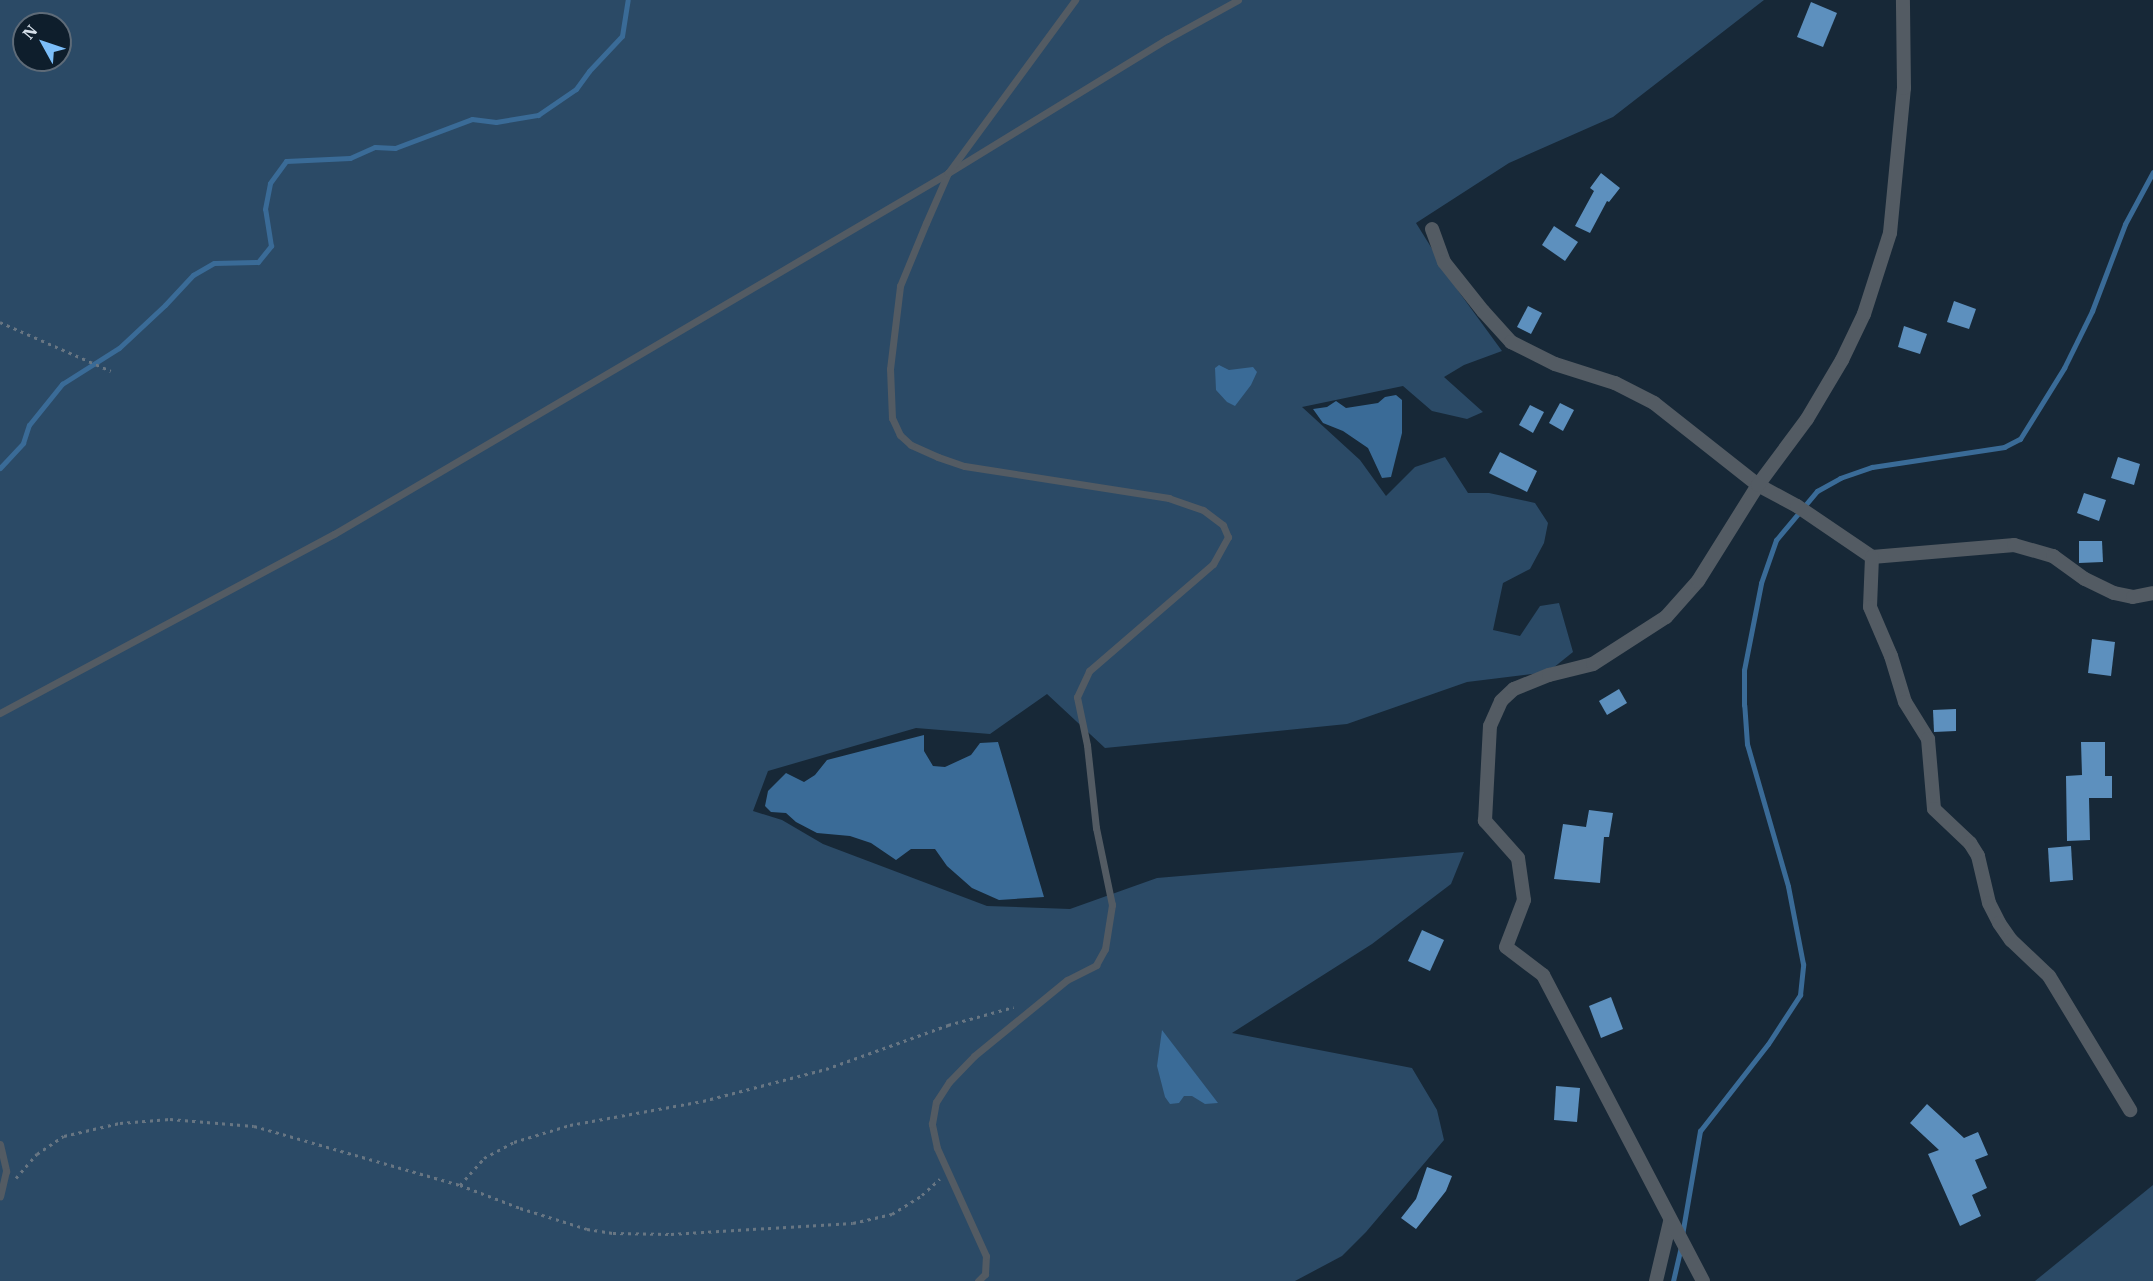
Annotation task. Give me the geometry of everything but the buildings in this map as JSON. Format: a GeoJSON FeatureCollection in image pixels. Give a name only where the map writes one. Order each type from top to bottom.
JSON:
{"type":"FeatureCollection","features":[{"type":"Feature","properties":{"kind":"street"},"geometry":{"type":"LineString","coordinates":[[1702,1281],[1543,975],[1506,947],[1524,900],[1518,858],[1485,821],[1490,726],[1501,701],[1514,689],[1549,675],[1593,664],[1666,617],[1698,581],[1758,485],[1807,419],[1842,360],[1864,314],[1890,233],[1904,88],[1903,0]]}},
{"type":"Feature","properties":{"kind":"street"},"geometry":{"type":"LineString","coordinates":[[1432,229],[1444,262],[1511,342],[1555,364],[1615,382],[1654,403],[1758,485],[1797,506],[1872,557],[2014,545],[2053,556],[2085,579],[2114,593],[2133,597],[2153,592]]}},
{"type":"Feature","properties":{"kind":"street"},"geometry":{"type":"LineString","coordinates":[[1872,557],[1870,607],[1891,656],[1905,702],[1928,739],[1934,809],[1970,843],[1978,856],[1989,903],[1999,923],[2012,940],[2049,976],[2130,1110]]}},
{"type":"Feature","properties":{"kind":"street"},"geometry":{"type":"LineString","coordinates":[[1656,1281],[1671,1222]]}},
{"type":"Feature","properties":{"kind":"lane"},"geometry":{"type":"LineString","coordinates":[[978,1281],[985,1274],[987,1256],[935,1140],[932,1124],[936,1102],[949,1082],[974,1056],[1067,981],[1096,965],[1106,949],[1112,906],[1096,828],[1087,745],[1077,697],[1089,671],[1213,564],[1228,537],[1222,525],[1203,510],[1169,498],[1036,475],[964,466],[911,445],[900,435],[892,418],[890,369],[900,286],[948,173],[1075,0]]}},
{"type":"Feature","properties":{"kind":"lane"},"geometry":{"type":"LineString","coordinates":[[0,713],[334,534],[948,173],[1167,39],[1238,0]]}},
{"type":"Feature","properties":{"kind":"lane"},"geometry":{"type":"LineString","coordinates":[[0,1144],[6,1171],[0,1196]]}},
{"type":"Feature","properties":{"kind":"path"},"geometry":{"type":"LineString","coordinates":[[0,322],[111,371]]}},
{"type":"Feature","properties":{"kind":"path"},"geometry":{"type":"LineString","coordinates":[[460,1185],[484,1158],[514,1142],[570,1125],[703,1101],[826,1069],[948,1025],[1047,998]]}},
{"type":"Feature","properties":{"kind":"path"},"geometry":{"type":"LineString","coordinates":[[15,1180],[37,1154],[64,1136],[120,1123],[170,1119],[255,1126],[460,1185],[520,1208],[588,1229],[613,1233],[671,1234],[853,1222],[892,1214],[922,1195],[948,1171]]}},
{"type":"Feature","properties":{"kind":"shaded area"},"geometry":{"type":"Polygon","coordinates":[[[0,0],[1764,0],[1613,117],[1509,163],[1416,223],[1459,292],[1502,351],[1464,365],[1444,377],[1483,412],[1467,419],[1432,411],[1403,386],[1302,407],[1360,460],[1386,496],[1415,467],[1445,457],[1468,493],[1489,493],[1535,503],[1548,523],[1544,543],[1530,569],[1503,583],[1493,630],[1520,636],[1540,606],[1559,603],[1573,652],[1548,672],[1467,682],[1347,724],[1105,748],[1047,694],[990,734],[916,728],[768,771],[753,811],[782,820],[823,844],[987,906],[1070,909],[1157,878],[1464,852],[1451,884],[1372,944],[1232,1033],[1412,1068],[1437,1110],[1444,1140],[1366,1232],[1342,1256],[1295,1281],[0,1281],[0,0]]]}},
{"type":"Feature","properties":{"kind":"shaded area"},"geometry":{"type":"Polygon","coordinates":[[[1219,365],[1229,370],[1253,367],[1257,372],[1251,385],[1235,406],[1227,402],[1216,390],[1215,368],[1219,365]]]}},
{"type":"Feature","properties":{"kind":"shaded area"},"geometry":{"type":"Polygon","coordinates":[[[1396,395],[1402,400],[1402,433],[1391,477],[1382,478],[1368,448],[1343,431],[1323,423],[1313,409],[1327,407],[1336,401],[1346,408],[1378,403],[1385,397],[1396,395]]]}},
{"type":"Feature","properties":{"kind":"shaded area"},"geometry":{"type":"Polygon","coordinates":[[[924,735],[924,751],[933,766],[945,767],[971,755],[980,743],[998,742],[1044,897],[999,900],[972,888],[947,866],[935,849],[911,849],[896,860],[871,843],[850,836],[817,833],[796,822],[786,813],[771,812],[765,806],[768,791],[786,773],[804,782],[815,775],[827,760],[924,735]]]}},
{"type":"Feature","properties":{"kind":"shaded area"},"geometry":{"type":"Polygon","coordinates":[[[1162,1030],[1218,1103],[1205,1104],[1192,1096],[1184,1096],[1179,1103],[1170,1104],[1165,1097],[1157,1066],[1162,1030]]]}},
{"type":"Feature","properties":{"kind":"shaded area"},"geometry":{"type":"Polygon","coordinates":[[[2153,1185],[2153,1281],[2035,1281],[2153,1185]]]}},
{"type":"Feature","properties":{"kind":"waterway"},"geometry":{"type":"LineString","coordinates":[[0,468],[23,443],[29,425],[62,384],[119,348],[193,275],[214,263],[258,262],[271,246],[265,209],[270,183],[286,161],[350,158],[375,147],[395,148],[472,119],[496,122],[538,115],[576,89],[589,71],[622,36],[628,0]]}},
{"type":"Feature","properties":{"kind":"waterway"},"geometry":{"type":"LineString","coordinates":[[1682,1235],[1700,1131],[1768,1044],[1800,995],[1803,964],[1788,886],[1747,744],[1744,705],[1744,670],[1761,583],[1776,540],[1817,491],[1840,478],[1872,467],[2004,447],[2020,439],[2064,368],[2092,311],[2125,224],[2153,172]]}},
{"type":"Feature","properties":{"kind":"waterway"},"geometry":{"type":"LineString","coordinates":[[1673,1281],[1681,1245]]}}]}
